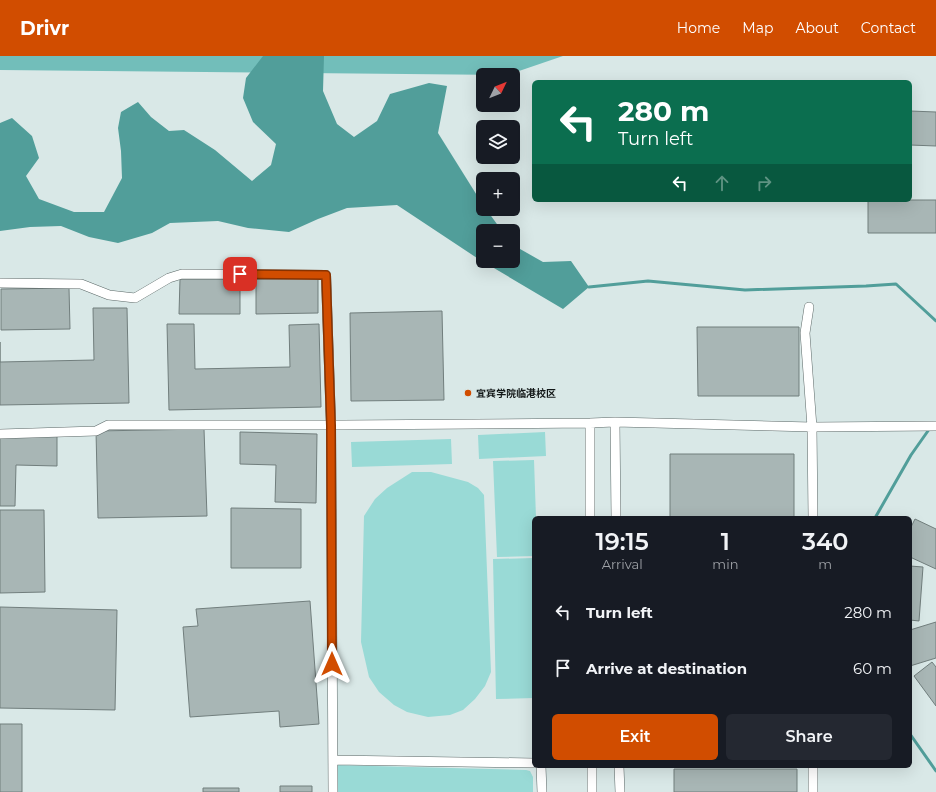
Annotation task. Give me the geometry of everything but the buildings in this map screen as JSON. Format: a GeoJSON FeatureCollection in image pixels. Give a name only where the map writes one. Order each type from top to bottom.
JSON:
{"type":"FeatureCollection","features":[{"type":"Feature","properties":{"kind":"street"},"geometry":{"type":"LineString","coordinates":[[0,283],[81,284],[109,296],[135,298],[169,278],[182,274],[326,275],[331,426],[333,792]]}},
{"type":"Feature","properties":{"kind":"street"},"geometry":{"type":"LineString","coordinates":[[809,307],[805,333],[812,426],[812,516]]}},
{"type":"Feature","properties":{"kind":"street"},"geometry":{"type":"LineString","coordinates":[[0,434],[96,432],[108,425],[331,426],[615,422],[812,426],[936,426]]}},
{"type":"Feature","properties":{"kind":"street"},"geometry":{"type":"LineString","coordinates":[[615,422],[616,516]]}},
{"type":"Feature","properties":{"kind":"street"},"geometry":{"type":"LineString","coordinates":[[590,423],[590,516]]}},
{"type":"Feature","properties":{"kind":"street"},"geometry":{"type":"LineString","coordinates":[[333,760],[532,763]]}},
{"type":"Feature","properties":{"kind":"street"},"geometry":{"type":"LineString","coordinates":[[541,768],[542,792]]}},
{"type":"Feature","properties":{"kind":"street"},"geometry":{"type":"LineString","coordinates":[[592,768],[592,792]]}},
{"type":"Feature","properties":{"kind":"street"},"geometry":{"type":"LineString","coordinates":[[619,768],[620,792]]}},
{"type":"Feature","properties":{"kind":"street"},"geometry":{"type":"LineString","coordinates":[[813,768],[813,792]]}},
{"type":"Feature","properties":{"kind":"shaded area"},"geometry":{"type":"Polygon","coordinates":[[[0,56],[563,56],[520,71],[520,68],[476,68],[476,75],[0,70],[0,56]]]}},
{"type":"Feature","properties":{"kind":"shaded area"},"geometry":{"type":"Polygon","coordinates":[[[263,56],[324,56],[323,91],[337,124],[354,137],[377,121],[390,94],[429,83],[447,86],[438,133],[476,194],[476,216],[491,216],[497,224],[476,224],[476,257],[397,205],[347,208],[289,232],[248,228],[218,221],[170,223],[152,233],[118,243],[89,237],[61,226],[30,227],[0,231],[0,123],[12,118],[32,136],[39,158],[26,176],[39,199],[74,212],[104,212],[122,178],[118,128],[121,112],[138,102],[151,117],[169,131],[184,130],[215,150],[252,181],[271,165],[276,144],[253,122],[243,98],[246,78],[263,56]]]}},
{"type":"Feature","properties":{"kind":"shaded area"},"geometry":{"type":"Polygon","coordinates":[[[520,249],[543,262],[571,261],[589,287],[563,309],[494,268],[520,268],[520,249]]]}},
{"type":"Feature","properties":{"kind":"shaded area"},"geometry":{"type":"Polygon","coordinates":[[[545,432],[546,456],[479,459],[478,435],[545,432]]]}},
{"type":"Feature","properties":{"kind":"shaded area"},"geometry":{"type":"Polygon","coordinates":[[[451,439],[452,464],[352,467],[351,442],[451,439]]]}},
{"type":"Feature","properties":{"kind":"shaded area"},"geometry":{"type":"Polygon","coordinates":[[[534,460],[536,516],[532,516],[532,556],[497,557],[493,461],[534,460]]]}},
{"type":"Feature","properties":{"kind":"shaded area"},"geometry":{"type":"Polygon","coordinates":[[[412,472],[431,472],[468,482],[478,488],[484,495],[491,672],[485,686],[475,699],[463,710],[450,715],[428,717],[407,712],[394,705],[379,692],[369,677],[361,642],[364,516],[375,499],[387,488],[412,472]]]}},
{"type":"Feature","properties":{"kind":"shaded area"},"geometry":{"type":"Polygon","coordinates":[[[532,558],[532,698],[496,699],[493,559],[532,558]]]}},
{"type":"Feature","properties":{"kind":"shaded area"},"geometry":{"type":"Polygon","coordinates":[[[333,765],[526,770],[530,771],[533,777],[533,792],[333,792],[333,765]]]}},
{"type":"Feature","properties":{"kind":"waterway"},"geometry":{"type":"LineString","coordinates":[[589,287],[648,281],[745,290],[896,284],[936,321]]}},
{"type":"Feature","properties":{"kind":"waterway"},"geometry":{"type":"LineString","coordinates":[[876,516],[911,455],[930,428]]}},
{"type":"Feature","properties":{"kind":"waterway"},"geometry":{"type":"LineString","coordinates":[[912,737],[936,771]]}},
{"type":"Feature","properties":{"kind":"place","name":"宜宾学院临港校区"},"geometry":{"type":"Point","coordinates":[468,393]}},
{"type":"Feature","properties":{"kind":"route"},"geometry":{"type":"LineString","coordinates":[[240,274],[326,275],[331,426],[332,664]]}}]}
